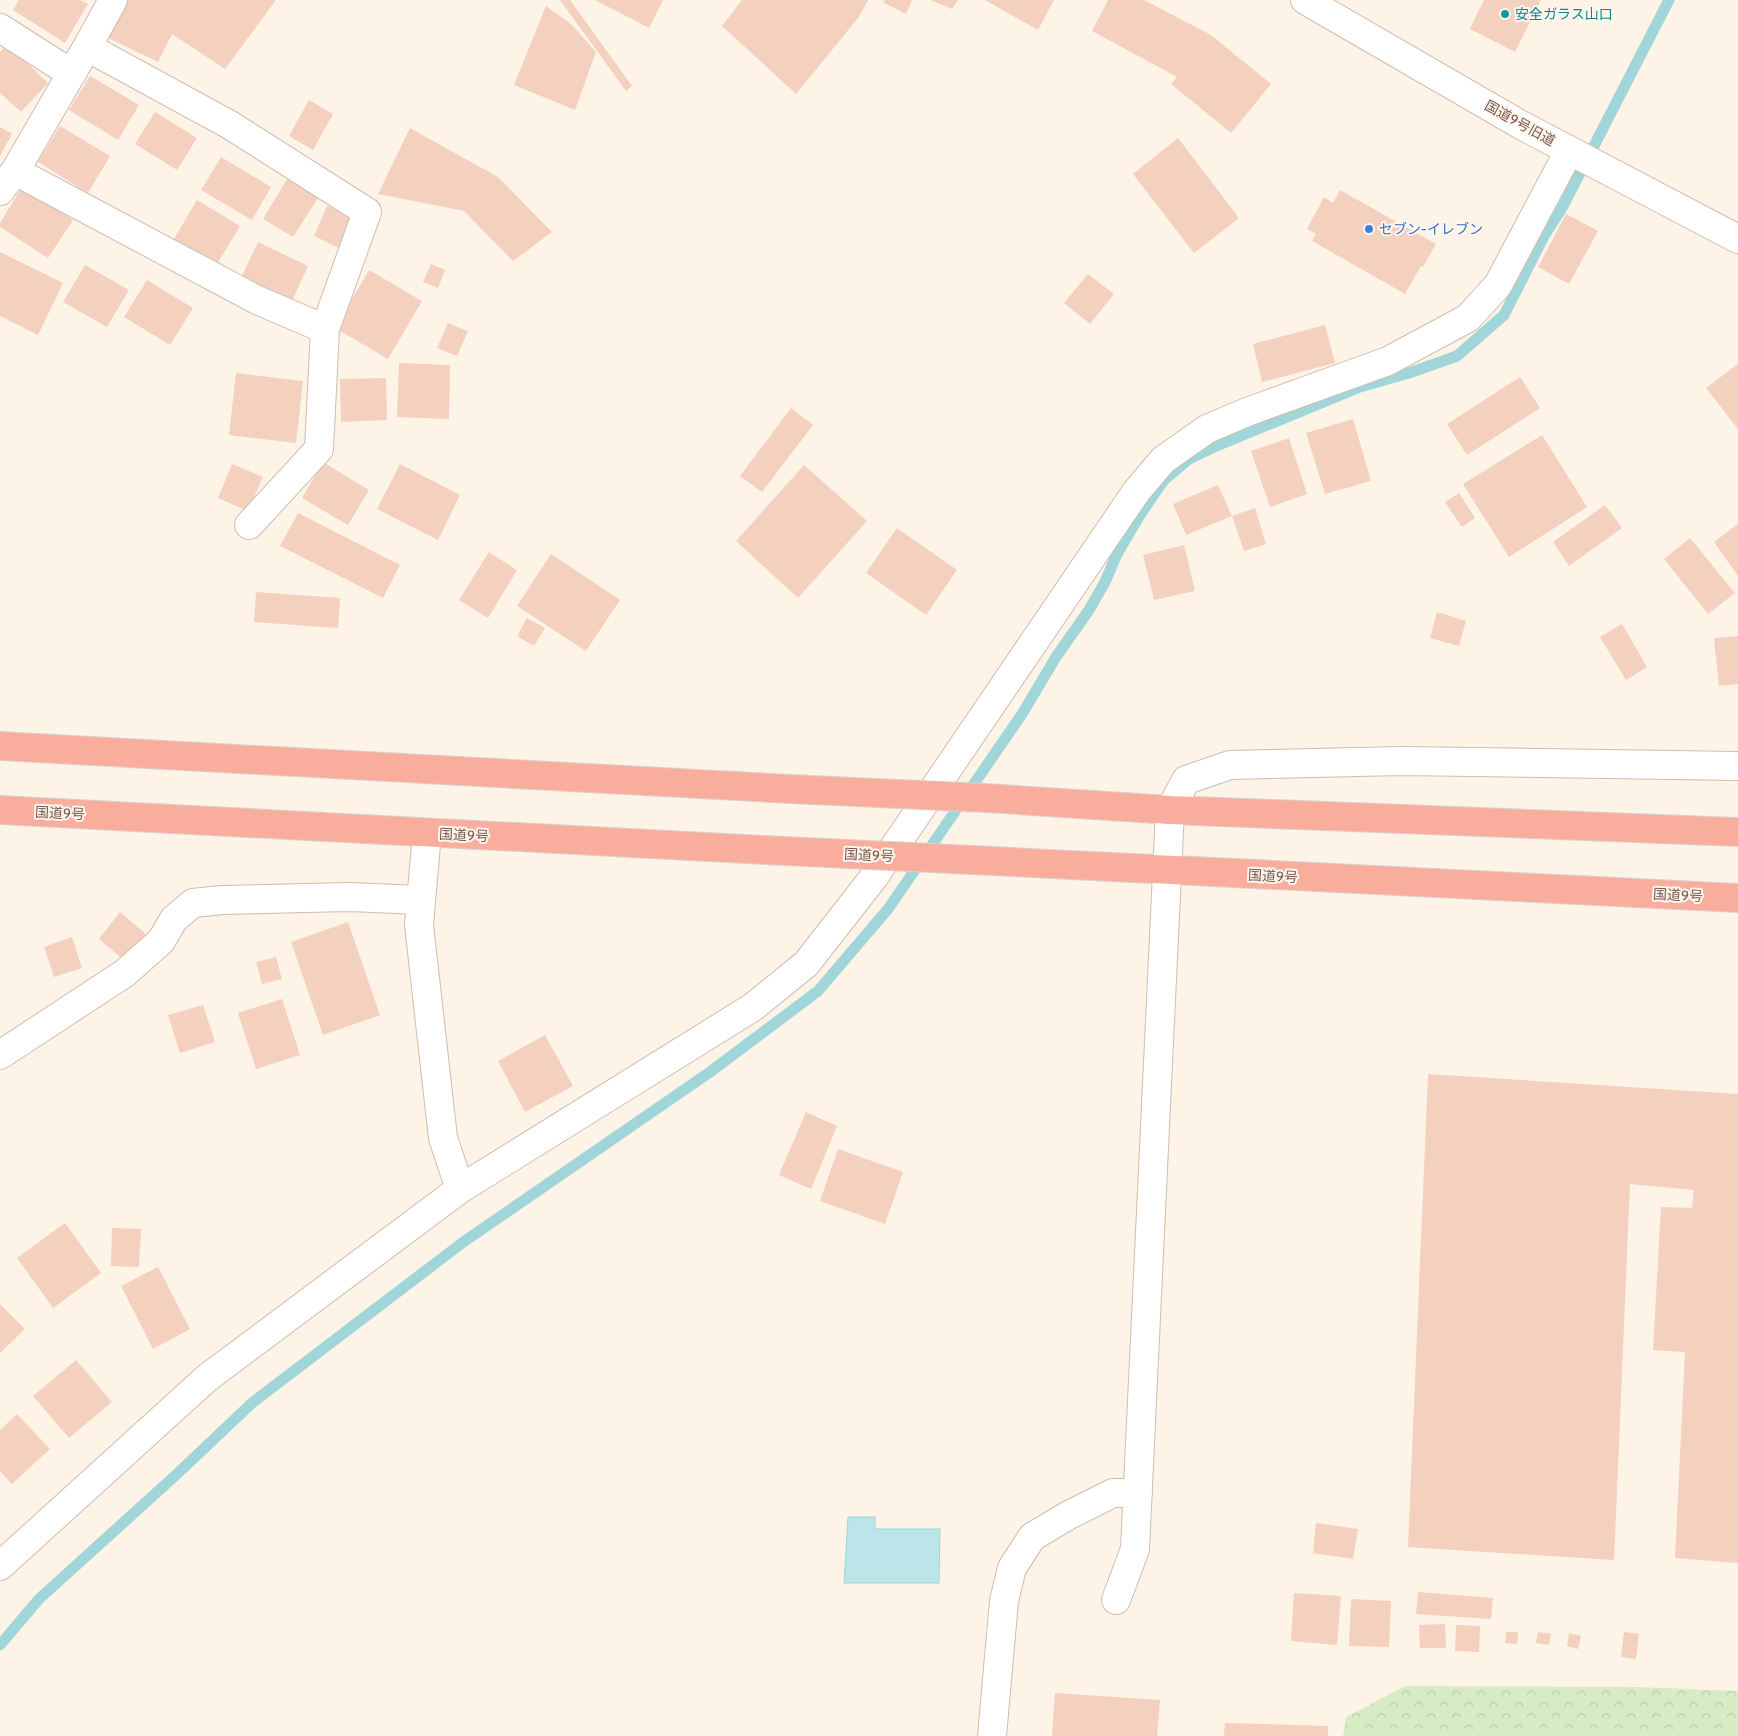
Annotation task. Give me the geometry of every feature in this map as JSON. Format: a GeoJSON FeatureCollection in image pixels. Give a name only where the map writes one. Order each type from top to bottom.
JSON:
{"type":"FeatureCollection","features":[{"type":"Feature","properties":{"kind":"highway"},"geometry":{"type":"LineString","coordinates":[[0,746],[986,798],[1170,810],[1738,832]]}},
{"type":"Feature","properties":{"kind":"highway","name":"国道9号"},"geometry":{"type":"LineString","coordinates":[[0,810],[1738,898]]}},
{"type":"Feature","properties":{"kind":"street"},"geometry":{"type":"LineString","coordinates":[[113,0],[72,74],[7,181],[257,300],[325,329]]}},
{"type":"Feature","properties":{"kind":"street","name":"国道9号旧道"},"geometry":{"type":"LineString","coordinates":[[1305,0],[1569,151],[1738,239]]}},
{"type":"Feature","properties":{"kind":"street"},"geometry":{"type":"LineString","coordinates":[[0,28],[72,74]]}},
{"type":"Feature","properties":{"kind":"street"},"geometry":{"type":"LineString","coordinates":[[87,47],[230,125],[367,212],[325,329],[319,449],[249,525]]}},
{"type":"Feature","properties":{"kind":"street"},"geometry":{"type":"LineString","coordinates":[[0,1566],[207,1378],[460,1189],[753,1007],[806,964],[874,878],[1130,500],[1162,460],[1207,429],[1247,412],[1388,361],[1468,318],[1498,285],[1569,151]]}},
{"type":"Feature","properties":{"kind":"street"},"geometry":{"type":"LineString","coordinates":[[1116,1600],[1135,1550],[1170,810],[1186,780],[1230,765],[1401,761],[1738,766]]}},
{"type":"Feature","properties":{"kind":"street"},"geometry":{"type":"LineString","coordinates":[[427,833],[419,925],[443,1138],[460,1189]]}},
{"type":"Feature","properties":{"kind":"street"},"geometry":{"type":"LineString","coordinates":[[0,1055],[125,973],[161,941],[174,919],[193,903],[222,900],[349,897],[421,900]]}},
{"type":"Feature","properties":{"kind":"street"},"geometry":{"type":"LineString","coordinates":[[992,1736],[1004,1601],[1012,1568],[1032,1538],[1054,1524],[1113,1494],[1138,1493]]}},
{"type":"Feature","properties":{"kind":"green space"},"geometry":{"type":"Polygon","coordinates":[[[1405,1686],[1636,1687],[1738,1691],[1738,1736],[1343,1736],[1346,1717],[1405,1686]]]}},
{"type":"Feature","properties":{"kind":"water"},"geometry":{"type":"Polygon","coordinates":[[[848,1517],[875,1517],[875,1529],[940,1529],[939,1583],[844,1583],[848,1517]]]}},
{"type":"Feature","properties":{"kind":"building"},"geometry":{"type":"Polygon","coordinates":[[[19,0],[80,0],[88,4],[65,43],[13,10],[19,0]]]}},
{"type":"Feature","properties":{"kind":"building"},"geometry":{"type":"Polygon","coordinates":[[[124,0],[276,0],[225,69],[172,34],[158,62],[106,37],[124,0]]]}},
{"type":"Feature","properties":{"kind":"building"},"geometry":{"type":"Polygon","coordinates":[[[560,0],[570,0],[632,86],[626,91],[560,0]]]}},
{"type":"Feature","properties":{"kind":"building"},"geometry":{"type":"Polygon","coordinates":[[[595,0],[663,0],[649,28],[595,0]]]}},
{"type":"Feature","properties":{"kind":"building"},"geometry":{"type":"Polygon","coordinates":[[[742,0],[868,0],[858,18],[796,94],[722,26],[742,0]]]}},
{"type":"Feature","properties":{"kind":"building"},"geometry":{"type":"Polygon","coordinates":[[[885,0],[912,0],[906,14],[883,2],[885,0]]]}},
{"type":"Feature","properties":{"kind":"building"},"geometry":{"type":"Polygon","coordinates":[[[931,0],[958,0],[952,9],[931,0]]]}},
{"type":"Feature","properties":{"kind":"building"},"geometry":{"type":"Polygon","coordinates":[[[985,0],[1054,0],[1038,30],[985,0]]]}},
{"type":"Feature","properties":{"kind":"building"},"geometry":{"type":"Polygon","coordinates":[[[1108,0],[1144,0],[1211,35],[1271,84],[1231,133],[1171,84],[1177,77],[1092,31],[1108,0]]]}},
{"type":"Feature","properties":{"kind":"building","name":"安全ガラス山口"},"geometry":{"type":"Polygon","coordinates":[[[1484,0],[1541,0],[1515,52],[1470,29],[1484,0]]]}},
{"type":"Feature","properties":{"kind":"building"},"geometry":{"type":"Polygon","coordinates":[[[546,6],[571,24],[596,52],[575,110],[514,85],[546,6]]]}},
{"type":"Feature","properties":{"kind":"building"},"geometry":{"type":"Polygon","coordinates":[[[7,44],[48,83],[21,112],[0,93],[0,52],[7,44]]]}},
{"type":"Feature","properties":{"kind":"building"},"geometry":{"type":"Polygon","coordinates":[[[90,76],[139,105],[118,140],[69,110],[90,76]]]}},
{"type":"Feature","properties":{"kind":"building"},"geometry":{"type":"Polygon","coordinates":[[[309,100],[333,114],[313,150],[289,136],[309,100]]]}},
{"type":"Feature","properties":{"kind":"building"},"geometry":{"type":"Polygon","coordinates":[[[155,112],[197,138],[177,170],[135,144],[155,112]]]}},
{"type":"Feature","properties":{"kind":"building"},"geometry":{"type":"Polygon","coordinates":[[[60,126],[110,156],[88,193],[38,162],[60,126]]]}},
{"type":"Feature","properties":{"kind":"building"},"geometry":{"type":"Polygon","coordinates":[[[0,127],[12,134],[0,156],[0,127]]]}},
{"type":"Feature","properties":{"kind":"building"},"geometry":{"type":"Polygon","coordinates":[[[410,128],[498,177],[552,232],[513,261],[464,211],[378,194],[410,128]]]}},
{"type":"Feature","properties":{"kind":"building"},"geometry":{"type":"Polygon","coordinates":[[[1178,138],[1239,218],[1194,253],[1133,174],[1178,138]]]}},
{"type":"Feature","properties":{"kind":"building"},"geometry":{"type":"Polygon","coordinates":[[[221,157],[271,187],[252,220],[201,190],[221,157]]]}},
{"type":"Feature","properties":{"kind":"building"},"geometry":{"type":"Polygon","coordinates":[[[287,179],[318,198],[293,237],[263,219],[287,179]]]}},
{"type":"Feature","properties":{"kind":"building"},"geometry":{"type":"Polygon","coordinates":[[[22,187],[73,220],[48,258],[0,227],[0,223],[22,187]]]}},
{"type":"Feature","properties":{"kind":"building"},"geometry":{"type":"Polygon","coordinates":[[[1340,190],[1436,244],[1405,294],[1312,241],[1316,234],[1307,229],[1324,197],[1333,203],[1340,190]]]}},
{"type":"Feature","properties":{"kind":"building"},"geometry":{"type":"Polygon","coordinates":[[[197,200],[240,226],[217,264],[174,239],[197,200]]]}},
{"type":"Feature","properties":{"kind":"building"},"geometry":{"type":"Polygon","coordinates":[[[327,206],[353,218],[339,248],[314,236],[327,206]]]}},
{"type":"Feature","properties":{"kind":"building"},"geometry":{"type":"Polygon","coordinates":[[[1566,214],[1598,231],[1569,284],[1538,267],[1566,214]]]}},
{"type":"Feature","properties":{"kind":"building"},"geometry":{"type":"Polygon","coordinates":[[[258,242],[308,266],[291,303],[240,280],[258,242]]]}},
{"type":"Feature","properties":{"kind":"building"},"geometry":{"type":"Polygon","coordinates":[[[0,252],[63,283],[38,335],[0,316],[0,252]]]}},
{"type":"Feature","properties":{"kind":"building"},"geometry":{"type":"Polygon","coordinates":[[[431,264],[445,270],[438,288],[423,282],[431,264]]]}},
{"type":"Feature","properties":{"kind":"building"},"geometry":{"type":"Polygon","coordinates":[[[85,265],[129,290],[107,327],[63,302],[85,265]]]}},
{"type":"Feature","properties":{"kind":"building"},"geometry":{"type":"Polygon","coordinates":[[[369,270],[422,301],[388,359],[335,328],[369,270]]]}},
{"type":"Feature","properties":{"kind":"building"},"geometry":{"type":"Polygon","coordinates":[[[1088,274],[1114,294],[1090,324],[1064,303],[1088,274]]]}},
{"type":"Feature","properties":{"kind":"building"},"geometry":{"type":"Polygon","coordinates":[[[147,280],[193,308],[170,345],[124,317],[147,280]]]}},
{"type":"Feature","properties":{"kind":"building"},"geometry":{"type":"Polygon","coordinates":[[[448,323],[468,331],[457,356],[437,348],[448,323]]]}},
{"type":"Feature","properties":{"kind":"building"},"geometry":{"type":"Polygon","coordinates":[[[1325,325],[1335,363],[1262,382],[1253,344],[1325,325]]]}},
{"type":"Feature","properties":{"kind":"building"},"geometry":{"type":"Polygon","coordinates":[[[399,363],[450,365],[449,419],[397,417],[399,363]]]}},
{"type":"Feature","properties":{"kind":"building"},"geometry":{"type":"Polygon","coordinates":[[[1738,364],[1738,429],[1706,388],[1738,364]]]}},
{"type":"Feature","properties":{"kind":"building"},"geometry":{"type":"Polygon","coordinates":[[[236,373],[303,381],[296,443],[229,435],[236,373]]]}},
{"type":"Feature","properties":{"kind":"building"},"geometry":{"type":"Polygon","coordinates":[[[1520,377],[1540,408],[1467,455],[1447,424],[1520,377]]]}},
{"type":"Feature","properties":{"kind":"building"},"geometry":{"type":"Polygon","coordinates":[[[386,378],[387,420],[341,422],[340,379],[386,378]]]}},
{"type":"Feature","properties":{"kind":"building"},"geometry":{"type":"Polygon","coordinates":[[[791,408],[813,425],[762,492],[740,476],[791,408]]]}},
{"type":"Feature","properties":{"kind":"building"},"geometry":{"type":"Polygon","coordinates":[[[1353,419],[1371,481],[1325,494],[1306,433],[1353,419]]]}},
{"type":"Feature","properties":{"kind":"building"},"geometry":{"type":"Polygon","coordinates":[[[1542,435],[1587,507],[1509,557],[1463,484],[1542,435]]]}},
{"type":"Feature","properties":{"kind":"building"},"geometry":{"type":"Polygon","coordinates":[[[1289,438],[1307,494],[1270,507],[1251,451],[1289,438]]]}},
{"type":"Feature","properties":{"kind":"building"},"geometry":{"type":"Polygon","coordinates":[[[323,462],[369,490],[348,525],[302,498],[323,462]]]}},
{"type":"Feature","properties":{"kind":"building"},"geometry":{"type":"Polygon","coordinates":[[[232,464],[263,477],[248,511],[218,498],[232,464]]]}},
{"type":"Feature","properties":{"kind":"building"},"geometry":{"type":"Polygon","coordinates":[[[400,464],[460,495],[438,540],[377,509],[400,464]]]}},
{"type":"Feature","properties":{"kind":"building"},"geometry":{"type":"Polygon","coordinates":[[[804,465],[867,521],[798,598],[736,541],[804,465]]]}},
{"type":"Feature","properties":{"kind":"building"},"geometry":{"type":"Polygon","coordinates":[[[1218,485],[1232,516],[1186,535],[1173,504],[1218,485]]]}},
{"type":"Feature","properties":{"kind":"building"},"geometry":{"type":"Polygon","coordinates":[[[1459,493],[1475,518],[1462,527],[1445,502],[1459,493]]]}},
{"type":"Feature","properties":{"kind":"building"},"geometry":{"type":"Polygon","coordinates":[[[1605,505],[1622,528],[1569,566],[1553,542],[1605,505]]]}},
{"type":"Feature","properties":{"kind":"building"},"geometry":{"type":"Polygon","coordinates":[[[1255,508],[1266,544],[1244,551],[1232,516],[1255,508]]]}},
{"type":"Feature","properties":{"kind":"building"},"geometry":{"type":"Polygon","coordinates":[[[298,513],[400,565],[383,598],[280,546],[298,513]]]}},
{"type":"Feature","properties":{"kind":"building"},"geometry":{"type":"Polygon","coordinates":[[[1738,524],[1738,576],[1714,542],[1738,524]]]}},
{"type":"Feature","properties":{"kind":"building"},"geometry":{"type":"Polygon","coordinates":[[[897,528],[957,570],[926,615],[866,573],[897,528]]]}},
{"type":"Feature","properties":{"kind":"building"},"geometry":{"type":"Polygon","coordinates":[[[1690,538],[1735,593],[1708,614],[1664,559],[1690,538]]]}},
{"type":"Feature","properties":{"kind":"building"},"geometry":{"type":"Polygon","coordinates":[[[1184,545],[1195,591],[1154,600],[1143,555],[1184,545]]]}},
{"type":"Feature","properties":{"kind":"building"},"geometry":{"type":"Polygon","coordinates":[[[489,552],[517,570],[488,618],[459,600],[489,552]]]}},
{"type":"Feature","properties":{"kind":"building"},"geometry":{"type":"Polygon","coordinates":[[[551,554],[620,600],[586,651],[517,606],[551,554]]]}},
{"type":"Feature","properties":{"kind":"building"},"geometry":{"type":"Polygon","coordinates":[[[256,592],[340,598],[338,628],[254,622],[256,592]]]}},
{"type":"Feature","properties":{"kind":"building"},"geometry":{"type":"Polygon","coordinates":[[[1437,612],[1466,621],[1459,646],[1430,638],[1437,612]]]}},
{"type":"Feature","properties":{"kind":"building"},"geometry":{"type":"Polygon","coordinates":[[[527,618],[545,628],[534,646],[517,636],[527,618]]]}},
{"type":"Feature","properties":{"kind":"building"},"geometry":{"type":"Polygon","coordinates":[[[1622,624],[1647,667],[1626,680],[1600,637],[1622,624]]]}},
{"type":"Feature","properties":{"kind":"building"},"geometry":{"type":"Polygon","coordinates":[[[1738,636],[1738,684],[1719,686],[1714,638],[1738,636]]]}},
{"type":"Feature","properties":{"kind":"building"},"geometry":{"type":"Polygon","coordinates":[[[120,912],[146,934],[125,961],[99,939],[120,912]]]}},
{"type":"Feature","properties":{"kind":"building"},"geometry":{"type":"Polygon","coordinates":[[[348,922],[380,1015],[323,1035],[291,942],[348,922]]]}},
{"type":"Feature","properties":{"kind":"building"},"geometry":{"type":"Polygon","coordinates":[[[72,937],[82,968],[54,977],[44,947],[72,937]]]}},
{"type":"Feature","properties":{"kind":"building"},"geometry":{"type":"Polygon","coordinates":[[[276,957],[282,979],[262,984],[256,962],[276,957]]]}},
{"type":"Feature","properties":{"kind":"building"},"geometry":{"type":"Polygon","coordinates":[[[282,999],[300,1055],[256,1069],[238,1013],[282,999]]]}},
{"type":"Feature","properties":{"kind":"building"},"geometry":{"type":"Polygon","coordinates":[[[203,1005],[215,1042],[180,1053],[168,1015],[203,1005]]]}},
{"type":"Feature","properties":{"kind":"building"},"geometry":{"type":"Polygon","coordinates":[[[545,1035],[573,1086],[525,1112],[498,1061],[545,1035]]]}},
{"type":"Feature","properties":{"kind":"building"},"geometry":{"type":"Polygon","coordinates":[[[1428,1074],[1738,1094],[1738,1563],[1675,1558],[1685,1352],[1653,1350],[1661,1207],[1692,1208],[1694,1190],[1630,1184],[1614,1560],[1408,1547],[1428,1074]]]}},
{"type":"Feature","properties":{"kind":"building"},"geometry":{"type":"Polygon","coordinates":[[[806,1112],[837,1126],[811,1189],[779,1175],[806,1112]]]}},
{"type":"Feature","properties":{"kind":"building"},"geometry":{"type":"Polygon","coordinates":[[[838,1149],[903,1172],[885,1224],[820,1201],[838,1149]]]}},
{"type":"Feature","properties":{"kind":"building"},"geometry":{"type":"Polygon","coordinates":[[[65,1223],[101,1273],[53,1308],[17,1258],[65,1223]]]}},
{"type":"Feature","properties":{"kind":"building"},"geometry":{"type":"Polygon","coordinates":[[[112,1228],[141,1229],[139,1267],[111,1266],[112,1228]]]}},
{"type":"Feature","properties":{"kind":"building"},"geometry":{"type":"Polygon","coordinates":[[[158,1267],[190,1329],[153,1349],[121,1286],[158,1267]]]}},
{"type":"Feature","properties":{"kind":"building"},"geometry":{"type":"Polygon","coordinates":[[[0,1304],[25,1329],[0,1353],[0,1304]]]}},
{"type":"Feature","properties":{"kind":"building"},"geometry":{"type":"Polygon","coordinates":[[[76,1360],[112,1402],[69,1438],[33,1396],[76,1360]]]}},
{"type":"Feature","properties":{"kind":"building"},"geometry":{"type":"Polygon","coordinates":[[[17,1414],[50,1449],[12,1484],[0,1471],[0,1430],[17,1414]]]}},
{"type":"Feature","properties":{"kind":"building"},"geometry":{"type":"Polygon","coordinates":[[[1316,1523],[1358,1529],[1353,1559],[1313,1553],[1316,1523]]]}},
{"type":"Feature","properties":{"kind":"building"},"geometry":{"type":"Polygon","coordinates":[[[1418,1592],[1493,1598],[1491,1619],[1416,1614],[1418,1592]]]}},
{"type":"Feature","properties":{"kind":"building"},"geometry":{"type":"Polygon","coordinates":[[[1294,1593],[1341,1596],[1337,1645],[1291,1641],[1294,1593]]]}},
{"type":"Feature","properties":{"kind":"building"},"geometry":{"type":"Polygon","coordinates":[[[1351,1599],[1391,1601],[1389,1647],[1349,1646],[1351,1599]]]}},
{"type":"Feature","properties":{"kind":"building"},"geometry":{"type":"Polygon","coordinates":[[[1445,1624],[1446,1648],[1420,1648],[1419,1625],[1445,1624]]]}},
{"type":"Feature","properties":{"kind":"building"},"geometry":{"type":"Polygon","coordinates":[[[1456,1625],[1480,1626],[1479,1652],[1455,1651],[1456,1625]]]}},
{"type":"Feature","properties":{"kind":"building"},"geometry":{"type":"Polygon","coordinates":[[[1506,1632],[1518,1632],[1517,1644],[1505,1643],[1506,1632]]]}},
{"type":"Feature","properties":{"kind":"building"},"geometry":{"type":"Polygon","coordinates":[[[1538,1632],[1551,1634],[1549,1645],[1536,1643],[1538,1632]]]}},
{"type":"Feature","properties":{"kind":"building"},"geometry":{"type":"Polygon","coordinates":[[[1624,1632],[1639,1634],[1636,1659],[1621,1657],[1624,1632]]]}},
{"type":"Feature","properties":{"kind":"building"},"geometry":{"type":"Polygon","coordinates":[[[1569,1633],[1581,1636],[1578,1649],[1567,1646],[1569,1633]]]}},
{"type":"Feature","properties":{"kind":"building"},"geometry":{"type":"Polygon","coordinates":[[[1055,1693],[1160,1700],[1157,1736],[1052,1736],[1055,1693]]]}},
{"type":"Feature","properties":{"kind":"building"},"geometry":{"type":"Polygon","coordinates":[[[1225,1723],[1328,1726],[1328,1736],[1224,1736],[1225,1723]]]}},
{"type":"Feature","properties":{"kind":"waterway"},"geometry":{"type":"LineString","coordinates":[[0,1645],[39,1599],[252,1403],[462,1243],[710,1072],[818,991],[888,909],[1022,714],[1056,657],[1089,610],[1105,582],[1117,554],[1164,480],[1189,459],[1214,447],[1360,387],[1409,373],[1457,356],[1504,315],[1544,236],[1562,208],[1669,0]]}},
{"type":"Feature","properties":{"kind":"place","name":"安全ガラス山口"},"geometry":{"type":"Point","coordinates":[1505,14]}},
{"type":"Feature","properties":{"kind":"place","name":"セブン-イレブン"},"geometry":{"type":"Point","coordinates":[1369,229]}}]}
